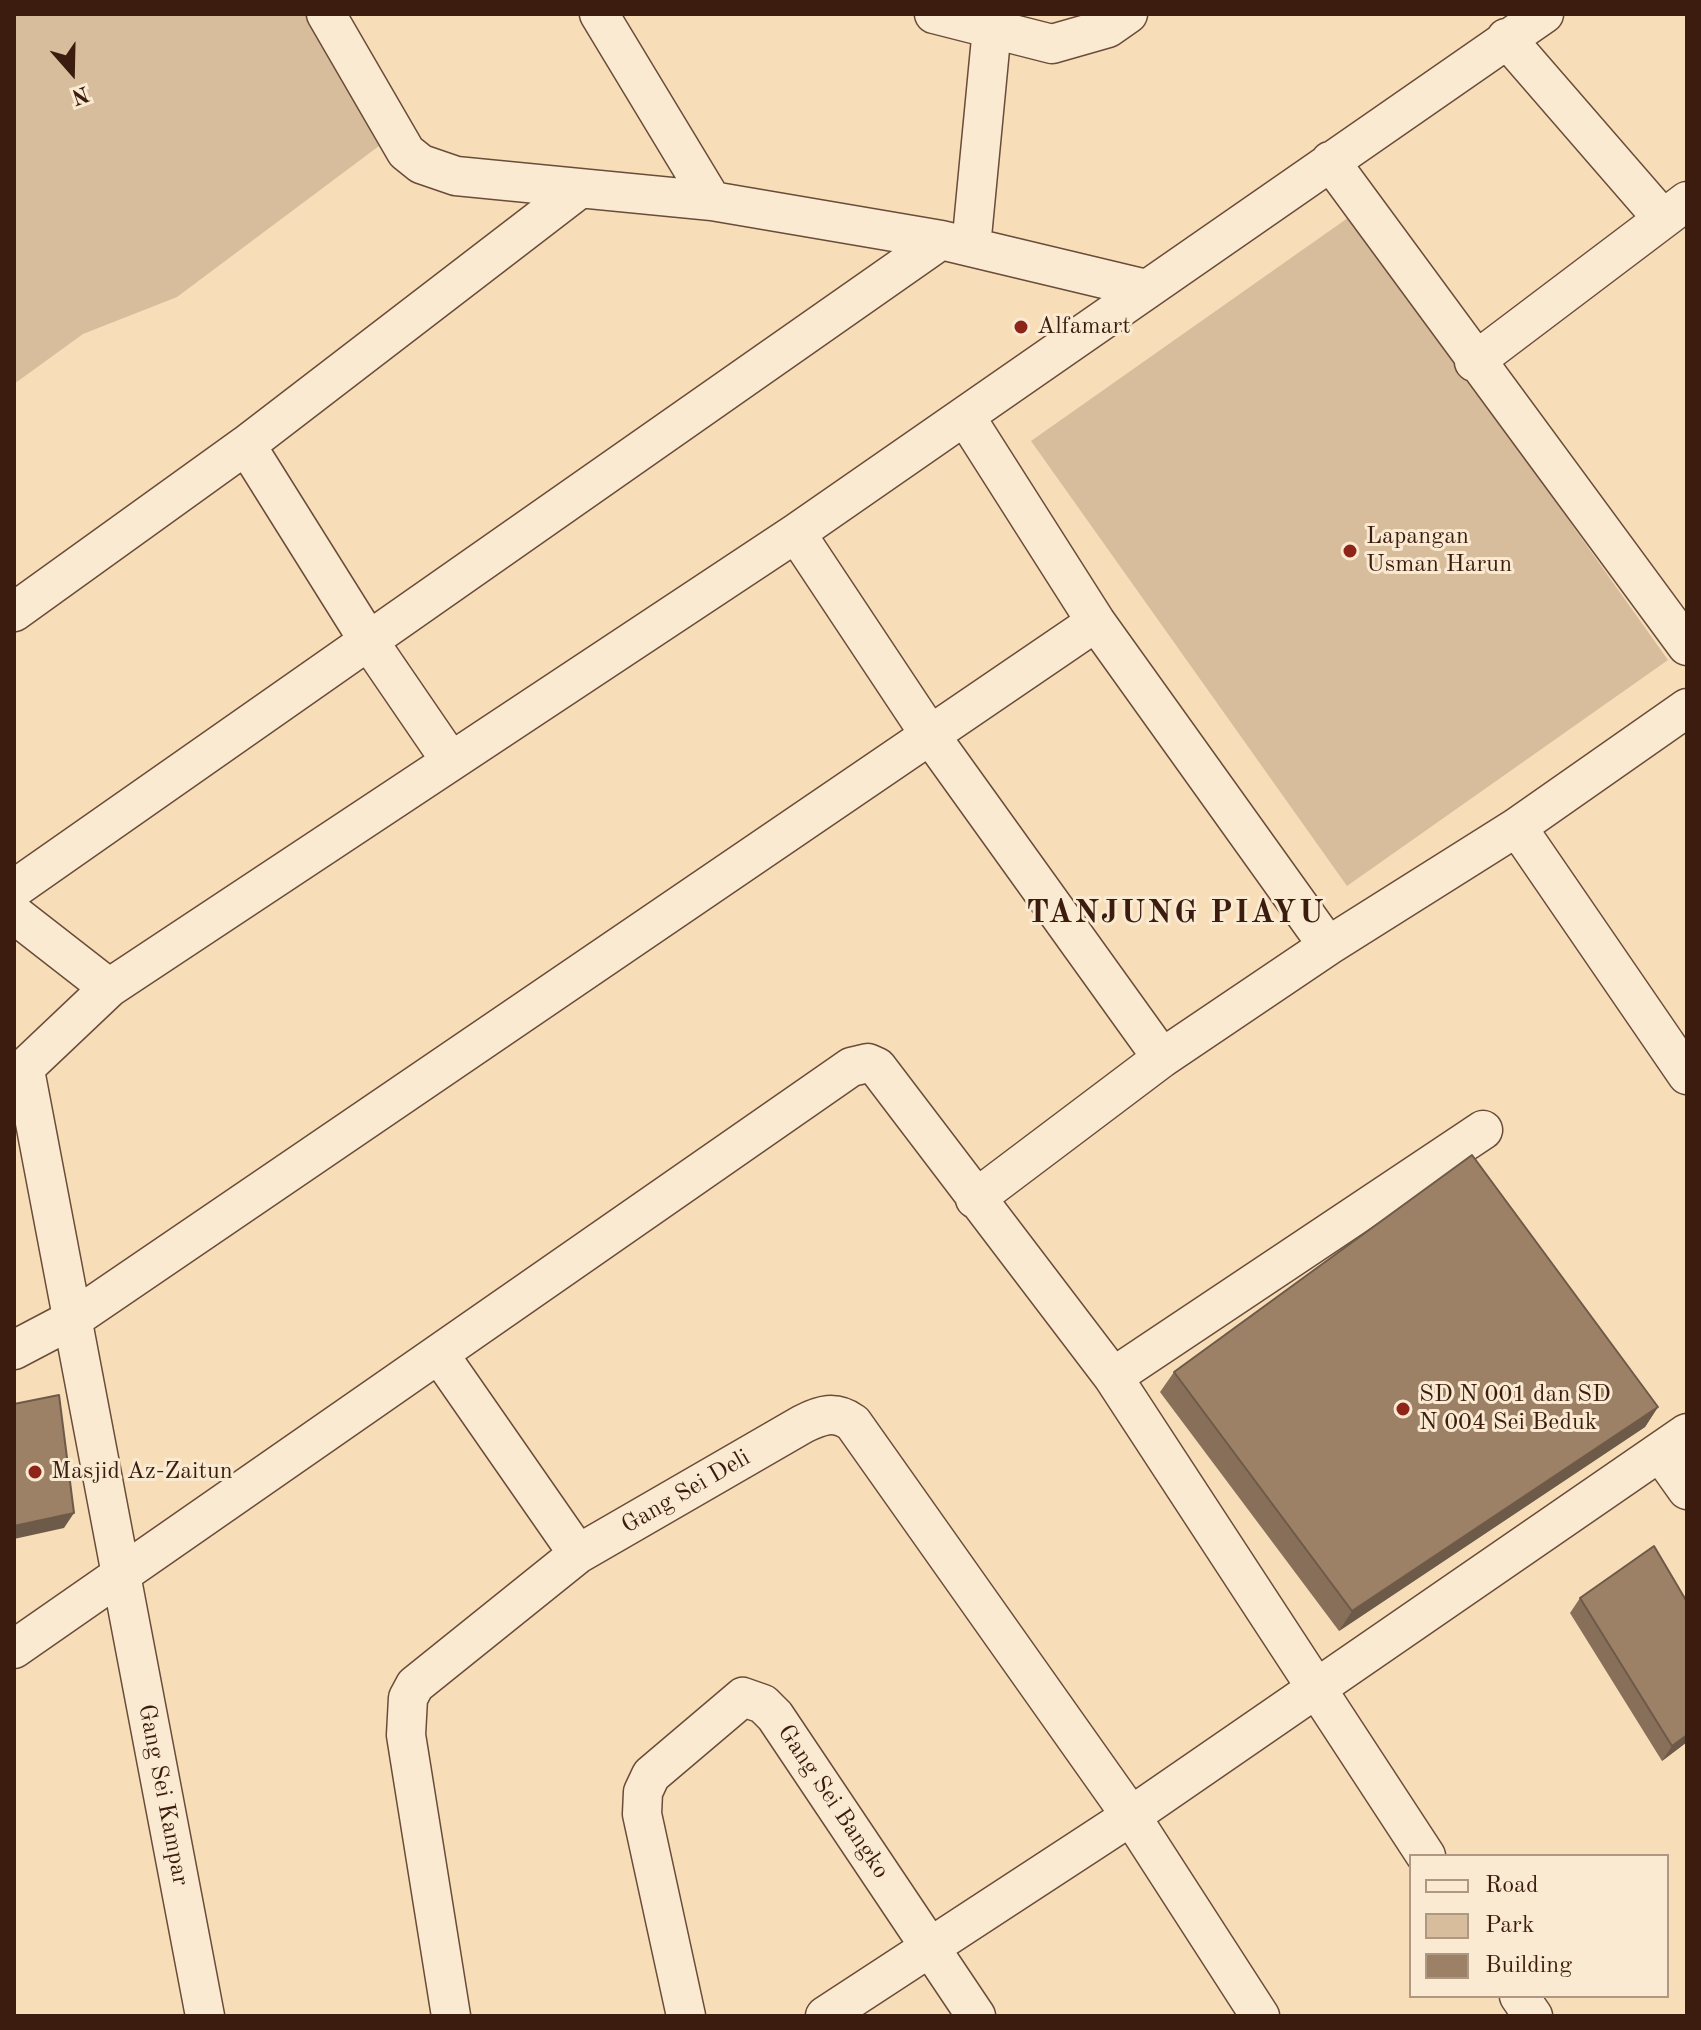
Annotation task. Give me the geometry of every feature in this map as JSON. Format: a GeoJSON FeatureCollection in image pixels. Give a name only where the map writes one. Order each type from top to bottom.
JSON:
{"type":"FeatureCollection","features":[{"type":"Feature","properties":{"kind":"street"},"geometry":{"type":"LineString","coordinates":[[326,14],[406,152],[421,164],[456,176],[712,201],[956,244],[1146,289]]}},
{"type":"Feature","properties":{"kind":"street"},"geometry":{"type":"LineString","coordinates":[[599,14],[712,201]]}},
{"type":"Feature","properties":{"kind":"street"},"geometry":{"type":"LineString","coordinates":[[934,14],[1052,44],[1108,28],[1128,14]]}},
{"type":"Feature","properties":{"kind":"street"},"geometry":{"type":"LineString","coordinates":[[19,1074],[109,988],[796,533],[1544,14]]}},
{"type":"Feature","properties":{"kind":"street"},"geometry":{"type":"LineString","coordinates":[[14,889],[956,244],[992,28]]}},
{"type":"Feature","properties":{"kind":"street"},"geometry":{"type":"LineString","coordinates":[[1474,362],[1675,210],[1506,38]]}},
{"type":"Feature","properties":{"kind":"street"},"geometry":{"type":"LineString","coordinates":[[1330,161],[1474,362],[1687,646]]}},
{"type":"Feature","properties":{"kind":"street"},"geometry":{"type":"LineString","coordinates":[[14,612],[246,445],[578,190]]}},
{"type":"Feature","properties":{"kind":"street"},"geometry":{"type":"LineString","coordinates":[[965,416],[1096,622],[1328,946]]}},
{"type":"Feature","properties":{"kind":"street"},"geometry":{"type":"LineString","coordinates":[[246,445],[370,643],[450,760]]}},
{"type":"Feature","properties":{"kind":"street"},"geometry":{"type":"LineString","coordinates":[[796,533],[930,735],[1162,1058]]}},
{"type":"Feature","properties":{"kind":"street"},"geometry":{"type":"LineString","coordinates":[[14,1350],[73,1319],[1096,622]]}},
{"type":"Feature","properties":{"kind":"street"},"geometry":{"type":"LineString","coordinates":[[975,1199],[1162,1058],[1328,946],[1517,827],[1687,708]]}},
{"type":"Feature","properties":{"kind":"street"},"geometry":{"type":"LineString","coordinates":[[1517,827],[1687,1075]]}},
{"type":"Feature","properties":{"kind":"street"},"geometry":{"type":"LineString","coordinates":[[14,914],[109,988]]}},
{"type":"Feature","properties":{"kind":"street"},"geometry":{"type":"LineString","coordinates":[[14,1649],[851,1067],[868,1063],[877,1067],[1113,1377],[1425,1854]]}},
{"type":"Feature","properties":{"kind":"street","name":"Gang Sei Kampar"},"geometry":{"type":"LineString","coordinates":[[19,1074],[73,1319],[205,2016]]}},
{"type":"Feature","properties":{"kind":"street"},"geometry":{"type":"LineString","coordinates":[[1113,1377],[1483,1130]]}},
{"type":"Feature","properties":{"kind":"street"},"geometry":{"type":"LineString","coordinates":[[439,1354],[578,1554]]}},
{"type":"Feature","properties":{"kind":"street","name":"Gang Sei Deli"},"geometry":{"type":"LineString","coordinates":[[451,2016],[406,1735],[408,1698],[425,1675],[578,1554],[821,1415],[846,1417],[853,1423],[1131,1816]]}},
{"type":"Feature","properties":{"kind":"street"},"geometry":{"type":"LineString","coordinates":[[825,2016],[1131,1816],[1674,1442],[1687,1490]]}},
{"type":"Feature","properties":{"kind":"street","name":"Gang Sei Bangko"},"geometry":{"type":"LineString","coordinates":[[686,2016],[642,1814],[643,1792],[651,1775],[743,1697],[763,1704],[775,1716],[930,1947]]}},
{"type":"Feature","properties":{"kind":"street"},"geometry":{"type":"LineString","coordinates":[[1131,1816],[1260,2016]]}},
{"type":"Feature","properties":{"kind":"street"},"geometry":{"type":"LineString","coordinates":[[930,1947],[976,2016]]}},
{"type":"Feature","properties":{"kind":"street"},"geometry":{"type":"LineString","coordinates":[[1520,1998],[1533,2016]]}},
{"type":"Feature","properties":{"kind":"green space"},"geometry":{"type":"Polygon","coordinates":[[[14,14],[308,14],[379,146],[177,297],[83,334],[14,384],[14,14]]]}},
{"type":"Feature","properties":{"kind":"green space","name":"Lapangan Usman Harun"},"geometry":{"type":"Polygon","coordinates":[[[1352,215],[1668,660],[1347,886],[1031,441],[1352,215]]]}},
{"type":"Feature","properties":{"kind":"building","name":"SD N 001 dan SD N 004 Sei Beduk"},"geometry":{"type":"Polygon","coordinates":[[[1472,1155],[1658,1407],[1352,1611],[1174,1372],[1472,1155]]]}},
{"type":"Feature","properties":{"kind":"building","name":"Masjid Az-Zaitun"},"geometry":{"type":"Polygon","coordinates":[[[59,1395],[74,1513],[14,1526],[14,1404],[59,1395]]]}},
{"type":"Feature","properties":{"kind":"building"},"geometry":{"type":"Polygon","coordinates":[[[1654,1546],[1687,1602],[1687,1735],[1672,1746],[1580,1598],[1654,1546]]]}},
{"type":"Feature","properties":{"kind":"place","name":"Alfamart"},"geometry":{"type":"Point","coordinates":[1021,327]}},
{"type":"Feature","properties":{"kind":"place","name":"Lapangan Usman Harun"},"geometry":{"type":"Point","coordinates":[1350,551]}},
{"type":"Feature","properties":{"kind":"place","name":"SD N 001 dan SD N 004 Sei Beduk"},"geometry":{"type":"Point","coordinates":[1403,1409]}},
{"type":"Feature","properties":{"kind":"place","name":"Masjid Az-Zaitun"},"geometry":{"type":"Point","coordinates":[35,1472]}},
{"type":"Feature","properties":{"kind":"district","name":"TANJUNG PIAYU"},"geometry":{"type":"Point","coordinates":[1176,914]}}]}
